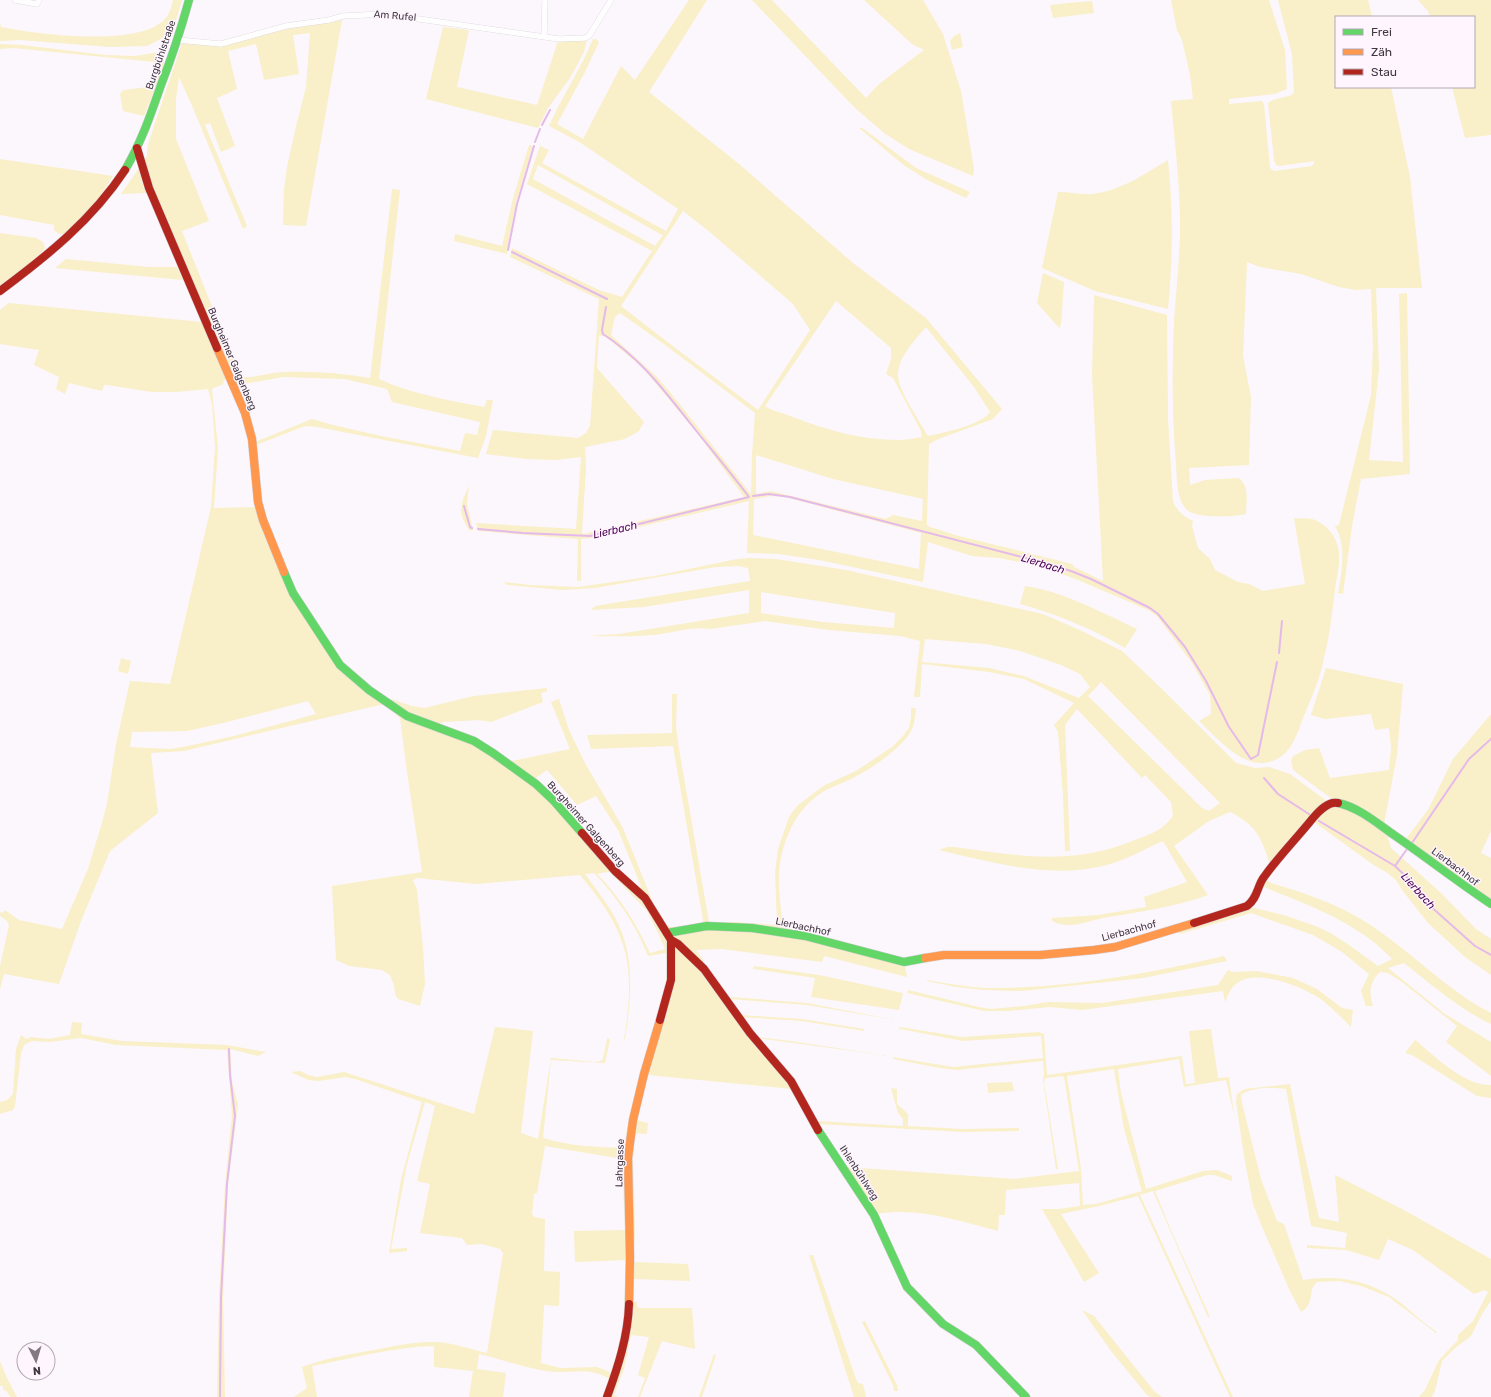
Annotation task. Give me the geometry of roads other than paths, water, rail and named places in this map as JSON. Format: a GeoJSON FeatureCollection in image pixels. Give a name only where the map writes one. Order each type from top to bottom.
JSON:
{"type":"FeatureCollection","features":[{"type":"Feature","properties":{"kind":"street"},"geometry":{"type":"LineString","coordinates":[[16,0],[37,4],[39,0]]}},
{"type":"Feature","properties":{"kind":"street","name":"Burgbühlstraße"},"geometry":{"type":"LineString","coordinates":[[0,291],[45,257],[77,228],[120,177],[138,148],[178,40],[189,0]]}},
{"type":"Feature","properties":{"kind":"street"},"geometry":{"type":"LineString","coordinates":[[544,36],[545,0]]}},
{"type":"Feature","properties":{"kind":"street","name":"Am Rufel"},"geometry":{"type":"LineString","coordinates":[[178,40],[221,44],[286,26],[329,20],[343,16],[384,14],[559,39],[585,38],[594,31],[611,0]]}},
{"type":"Feature","properties":{"kind":"street","name":"Burgheimer Galgenberg"},"geometry":{"type":"LineString","coordinates":[[138,148],[149,188],[245,413],[252,439],[258,502],[268,533],[293,593],[340,665],[369,690],[407,716],[474,741],[536,784],[554,801],[615,871],[645,898],[669,936]]}},
{"type":"Feature","properties":{"kind":"street","name":"Lierbachhof"},"geometry":{"type":"LineString","coordinates":[[669,936],[707,926],[752,928],[805,936],[904,962],[944,955],[1040,955],[1115,947],[1252,903],[1258,894],[1264,877],[1320,811],[1332,802],[1340,802],[1368,818],[1421,854],[1466,888],[1491,904]]}},
{"type":"Feature","properties":{"kind":"street","name":"Ihlenbühlweg"},"geometry":{"type":"LineString","coordinates":[[669,936],[704,969],[750,1033],[791,1081],[813,1122],[874,1215],[907,1287],[943,1324],[976,1345],[1026,1397]]}},
{"type":"Feature","properties":{"kind":"street","name":"Lahrgasse"},"geometry":{"type":"LineString","coordinates":[[607,1397],[618,1368],[624,1343],[629,1310],[630,1258],[628,1158],[633,1120],[644,1074],[671,980],[671,952],[669,936]]}},
{"type":"Feature","properties":{"kind":"street"},"geometry":{"type":"LineString","coordinates":[[671,952],[682,949]]}},
{"type":"Feature","properties":{"kind":"waterway"},"geometry":{"type":"LineString","coordinates":[[542,125],[550,110]]}},
{"type":"Feature","properties":{"kind":"waterway"},"geometry":{"type":"LineString","coordinates":[[535,142],[540,129]]}},
{"type":"Feature","properties":{"kind":"waterway"},"geometry":{"type":"LineString","coordinates":[[508,250],[517,204],[534,146]]}},
{"type":"Feature","properties":{"kind":"waterway"},"geometry":{"type":"LineString","coordinates":[[512,252],[607,299]]}},
{"type":"Feature","properties":{"kind":"waterway","name":"Lierbach"},"geometry":{"type":"LineString","coordinates":[[478,529],[590,536],[749,497],[650,375],[628,353],[603,334],[602,330],[606,307]]}},
{"type":"Feature","properties":{"kind":"waterway","name":"Lierbach"},"geometry":{"type":"LineString","coordinates":[[753,496],[769,494],[790,497],[1041,562],[1091,579],[1150,608],[1158,614],[1185,647],[1206,681],[1229,727],[1251,759],[1258,755],[1277,662]]}},
{"type":"Feature","properties":{"kind":"waterway","name":"Lierbach"},"geometry":{"type":"LineString","coordinates":[[464,506],[470,527],[472,528]]}},
{"type":"Feature","properties":{"kind":"waterway"},"geometry":{"type":"LineString","coordinates":[[1279,653],[1282,621]]}},
{"type":"Feature","properties":{"kind":"waterway"},"geometry":{"type":"LineString","coordinates":[[1412,843],[1469,759],[1491,739]]}},
{"type":"Feature","properties":{"kind":"waterway","name":"Lierbach"},"geometry":{"type":"LineString","coordinates":[[1264,778],[1278,794],[1312,816]]}},
{"type":"Feature","properties":{"kind":"waterway","name":"Lierbach"},"geometry":{"type":"LineString","coordinates":[[1319,821],[1395,866],[1415,885],[1428,904],[1475,946],[1491,955]]}},
{"type":"Feature","properties":{"kind":"waterway"},"geometry":{"type":"LineString","coordinates":[[1395,866],[1407,849]]}},
{"type":"Feature","properties":{"kind":"waterway"},"geometry":{"type":"LineString","coordinates":[[220,1397],[221,1297],[227,1184],[235,1116],[230,1075],[229,1049]]}}]}
